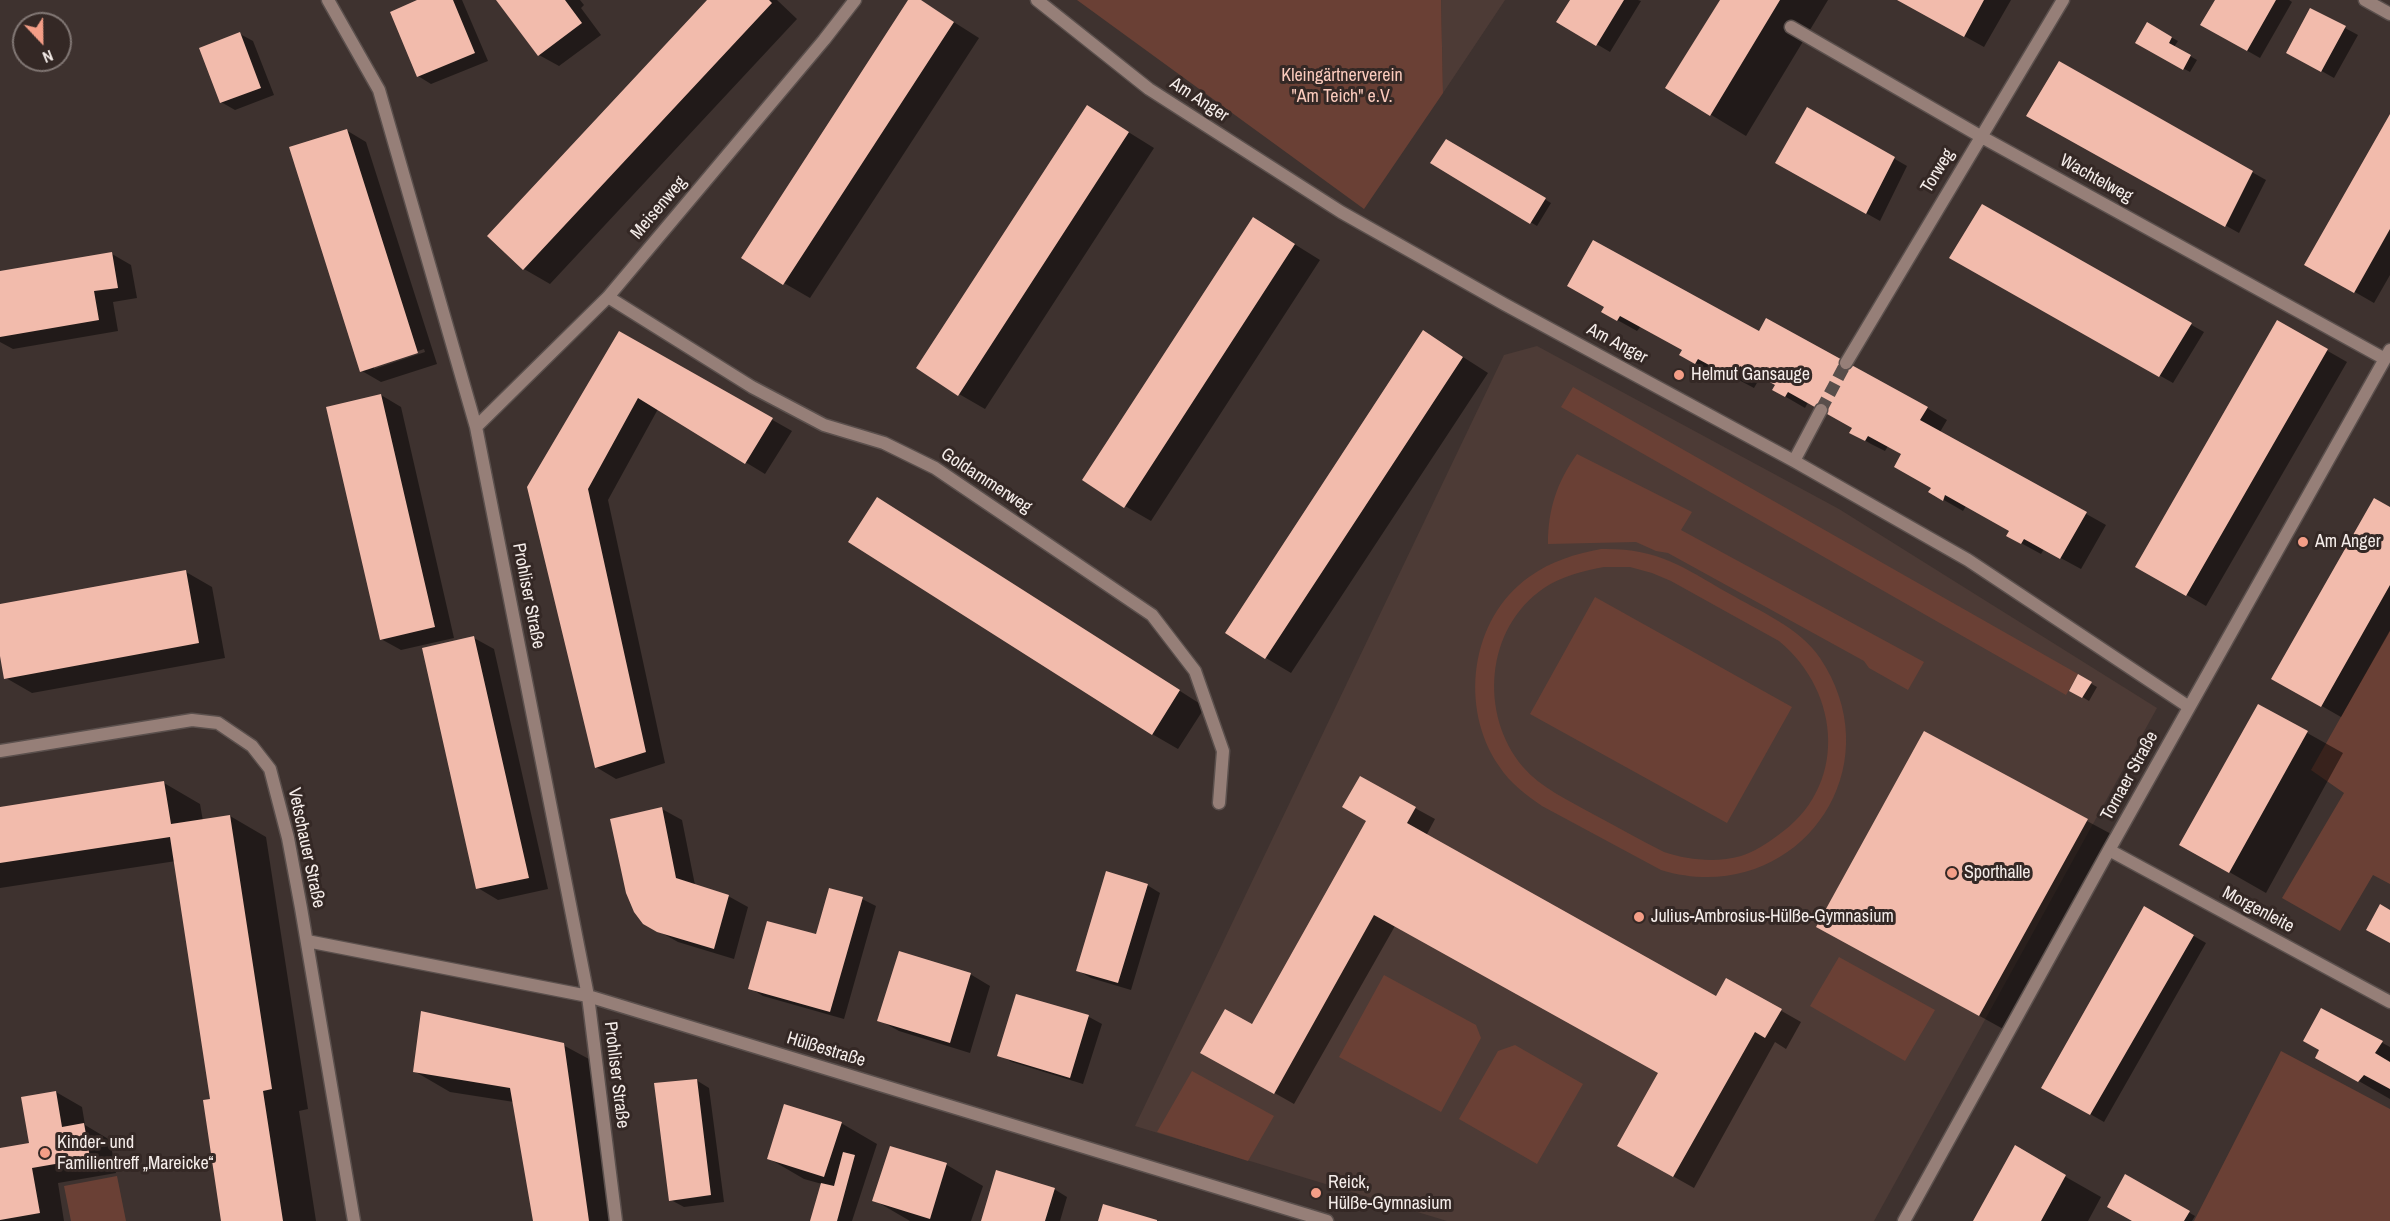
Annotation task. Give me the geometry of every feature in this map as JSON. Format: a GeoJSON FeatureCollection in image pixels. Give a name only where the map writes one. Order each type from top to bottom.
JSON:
{"type":"FeatureCollection","features":[{"type":"Feature","properties":{"kind":"street","name":"Prohliser Straße"},"geometry":{"type":"LineString","coordinates":[[328,0],[379,90],[476,427],[588,996],[616,1221]]}},
{"type":"Feature","properties":{"kind":"street","name":"Meisenweg"},"geometry":{"type":"LineString","coordinates":[[476,427],[608,297],[825,40],[855,0]]}},
{"type":"Feature","properties":{"kind":"street","name":"Am Anger"},"geometry":{"type":"LineString","coordinates":[[1037,0],[1149,89],[1341,212],[1504,304],[1794,461],[1968,560],[2189,707]]}},
{"type":"Feature","properties":{"kind":"street","name":"Torweg"},"geometry":{"type":"LineString","coordinates":[[1846,363],[2063,0]]}},
{"type":"Feature","properties":{"kind":"street"},"geometry":{"type":"LineString","coordinates":[[2365,0],[2390,14]]}},
{"type":"Feature","properties":{"kind":"street","name":"Wachtelweg"},"geometry":{"type":"LineString","coordinates":[[1791,27],[1980,136],[2388,355]]}},
{"type":"Feature","properties":{"kind":"street","name":"Goldammerweg"},"geometry":{"type":"LineString","coordinates":[[608,297],[752,387],[824,425],[885,443],[935,468],[1152,615],[1195,671],[1223,751],[1219,803]]}},
{"type":"Feature","properties":{"kind":"street","name":"Tornaer Straße"},"geometry":{"type":"LineString","coordinates":[[1904,1221],[2109,850],[2388,355]]}},
{"type":"Feature","properties":{"kind":"street"},"geometry":{"type":"LineString","coordinates":[[1794,461],[1821,410]]}},
{"type":"Feature","properties":{"kind":"street","name":"Vetschauer Straße"},"geometry":{"type":"LineString","coordinates":[[0,751],[192,720],[218,723],[252,746],[270,769],[288,838],[354,1221]]}},
{"type":"Feature","properties":{"kind":"street","name":"Morgenleite"},"geometry":{"type":"LineString","coordinates":[[2109,850],[2390,1002]]}},
{"type":"Feature","properties":{"kind":"street","name":"Hülßestraße"},"geometry":{"type":"LineString","coordinates":[[307,941],[588,996],[1327,1221]]}},
{"type":"Feature","properties":{"kind":"shaded area"},"geometry":{"type":"Polygon","coordinates":[[[1441,0],[1505,0],[1443,93],[1441,0]]]}},
{"type":"Feature","properties":{"kind":"shaded area","name":"Julius-Ambrosius-Hülße-Gymnasium"},"geometry":{"type":"Polygon","coordinates":[[[1537,346],[1839,509],[2157,708],[1874,1221],[1447,1221],[1135,1126],[1504,355],[1537,346]]]}},
{"type":"Feature","properties":{"kind":"green space","name":"Kleingärtnerverein \"Am Teich\" e.V."},"geometry":{"type":"Polygon","coordinates":[[[1077,0],[1441,0],[1443,93],[1364,209],[1077,0]]]}},
{"type":"Feature","properties":{"kind":"green space"},"geometry":{"type":"Polygon","coordinates":[[[1573,387],[2078,674],[2066,695],[1561,407],[1573,387]]]}},
{"type":"Feature","properties":{"kind":"green space"},"geometry":{"type":"Polygon","coordinates":[[[1577,454],[1692,512],[1681,530],[1924,662],[1908,690],[1869,668],[1864,661],[1668,553],[1656,551],[1636,542],[1548,544],[1548,531],[1555,496],[1577,454]]]}},
{"type":"Feature","properties":{"kind":"green space"},"geometry":{"type":"Polygon","coordinates":[[[1601,549],[1621,549],[1668,560],[1790,629],[1801,637],[1820,658],[1841,702],[1846,745],[1838,786],[1818,822],[1789,851],[1752,870],[1709,877],[1661,870],[1542,806],[1513,783],[1499,766],[1486,743],[1475,692],[1477,666],[1483,640],[1494,616],[1509,595],[1537,571],[1555,562],[1601,549]],[[1604,567],[1565,577],[1544,588],[1524,605],[1510,626],[1500,649],[1495,673],[1495,698],[1499,723],[1509,746],[1523,767],[1546,787],[1664,852],[1692,859],[1712,860],[1731,858],[1760,848],[1800,816],[1816,793],[1825,767],[1828,740],[1825,713],[1815,687],[1800,662],[1779,641],[1671,581],[1630,567],[1604,567]]]}},
{"type":"Feature","properties":{"kind":"green space"},"geometry":{"type":"Polygon","coordinates":[[[1595,597],[1792,707],[1727,823],[1530,714],[1595,597]]]}},
{"type":"Feature","properties":{"kind":"green space"},"geometry":{"type":"Polygon","coordinates":[[[2390,630],[2390,884],[2373,875],[2340,931],[2282,898],[2344,793],[2311,770],[2390,630]]]}},
{"type":"Feature","properties":{"kind":"green space"},"geometry":{"type":"Polygon","coordinates":[[[1839,957],[1935,1010],[1905,1061],[1810,1006],[1839,957]]]}},
{"type":"Feature","properties":{"kind":"green space"},"geometry":{"type":"Polygon","coordinates":[[[1384,975],[1476,1025],[1481,1038],[1441,1112],[1339,1057],[1384,975]]]}},
{"type":"Feature","properties":{"kind":"green space"},"geometry":{"type":"Polygon","coordinates":[[[1515,1045],[1583,1084],[1537,1164],[1459,1119],[1498,1051],[1515,1045]]]}},
{"type":"Feature","properties":{"kind":"green space"},"geometry":{"type":"Polygon","coordinates":[[[2281,1051],[2390,1109],[2390,1221],[2194,1221],[2281,1051]]]}},
{"type":"Feature","properties":{"kind":"green space"},"geometry":{"type":"Polygon","coordinates":[[[1192,1071],[1274,1116],[1248,1161],[1157,1132],[1192,1071]]]}},
{"type":"Feature","properties":{"kind":"green space"},"geometry":{"type":"Polygon","coordinates":[[[117,1176],[126,1221],[71,1221],[64,1186],[117,1176]]]}},
{"type":"Feature","properties":{"kind":"building"},"geometry":{"type":"Polygon","coordinates":[[[417,0],[453,0],[475,53],[417,77],[390,12],[417,0]]]}},
{"type":"Feature","properties":{"kind":"building"},"geometry":{"type":"Polygon","coordinates":[[[496,0],[565,0],[582,23],[538,56],[496,0]]]}},
{"type":"Feature","properties":{"kind":"building"},"geometry":{"type":"Polygon","coordinates":[[[707,0],[769,0],[772,3],[523,270],[487,236],[707,0]]]}},
{"type":"Feature","properties":{"kind":"building"},"geometry":{"type":"Polygon","coordinates":[[[908,0],[921,0],[954,22],[783,285],[741,258],[908,0]]]}},
{"type":"Feature","properties":{"kind":"building"},"geometry":{"type":"Polygon","coordinates":[[[1570,0],[1624,0],[1596,46],[1556,22],[1570,0]]]}},
{"type":"Feature","properties":{"kind":"building"},"geometry":{"type":"Polygon","coordinates":[[[1720,0],[1780,0],[1710,116],[1665,88],[1720,0]]]}},
{"type":"Feature","properties":{"kind":"building"},"geometry":{"type":"Polygon","coordinates":[[[1897,0],[1984,0],[1964,37],[1897,0]]]}},
{"type":"Feature","properties":{"kind":"building"},"geometry":{"type":"Polygon","coordinates":[[[2215,0],[2276,0],[2247,51],[2200,25],[2215,0]]]}},
{"type":"Feature","properties":{"kind":"building"},"geometry":{"type":"Polygon","coordinates":[[[2310,8],[2346,26],[2321,72],[2286,53],[2310,8]]]}},
{"type":"Feature","properties":{"kind":"building"},"geometry":{"type":"Polygon","coordinates":[[[2147,22],[2172,37],[2169,43],[2191,55],[2183,70],[2135,43],[2147,22]]]}},
{"type":"Feature","properties":{"kind":"building"},"geometry":{"type":"Polygon","coordinates":[[[240,32],[261,88],[220,103],[199,48],[240,32]]]}},
{"type":"Feature","properties":{"kind":"building"},"geometry":{"type":"Polygon","coordinates":[[[2059,61],[2253,171],[2225,227],[2026,116],[2059,61]]]}},
{"type":"Feature","properties":{"kind":"building"},"geometry":{"type":"Polygon","coordinates":[[[1087,105],[1129,132],[958,396],[916,368],[1087,105]]]}},
{"type":"Feature","properties":{"kind":"building"},"geometry":{"type":"Polygon","coordinates":[[[1807,107],[1895,157],[1866,214],[1775,163],[1807,107]]]}},
{"type":"Feature","properties":{"kind":"building"},"geometry":{"type":"Polygon","coordinates":[[[2390,114],[2390,229],[2354,293],[2304,265],[2390,114]]]}},
{"type":"Feature","properties":{"kind":"building"},"geometry":{"type":"Polygon","coordinates":[[[347,129],[418,353],[360,372],[289,147],[347,129]]]}},
{"type":"Feature","properties":{"kind":"building"},"geometry":{"type":"Polygon","coordinates":[[[1446,139],[1546,198],[1530,224],[1430,163],[1446,139]]]}},
{"type":"Feature","properties":{"kind":"building"},"geometry":{"type":"Polygon","coordinates":[[[1982,204],[2192,323],[2159,377],[1949,258],[1982,204]]]}},
{"type":"Feature","properties":{"kind":"building"},"geometry":{"type":"Polygon","coordinates":[[[1253,217],[1295,244],[1124,508],[1082,480],[1253,217]]]}},
{"type":"Feature","properties":{"kind":"building"},"geometry":{"type":"Polygon","coordinates":[[[1593,240],[1759,331],[1766,318],[1928,407],[1920,420],[2087,512],[2060,559],[2024,539],[2021,544],[2006,536],[2009,531],[1945,495],[1943,501],[1928,492],[1931,488],[1894,467],[1901,454],[1868,436],[1865,441],[1849,433],[1852,428],[1788,392],[1785,397],[1772,390],[1775,385],[1740,366],[1733,378],[1698,359],[1695,364],[1679,355],[1682,350],[1620,316],[1617,321],[1601,312],[1604,307],[1567,286],[1593,240]]]}},
{"type":"Feature","properties":{"kind":"building"},"geometry":{"type":"Polygon","coordinates":[[[112,252],[118,288],[94,291],[99,320],[0,337],[0,271],[112,252]]]}},
{"type":"Feature","properties":{"kind":"building"},"geometry":{"type":"Polygon","coordinates":[[[2277,320],[2328,349],[2186,596],[2135,567],[2277,320]]]}},
{"type":"Feature","properties":{"kind":"building"},"geometry":{"type":"Polygon","coordinates":[[[1423,330],[1463,357],[1265,659],[1225,633],[1423,330]]]}},
{"type":"Feature","properties":{"kind":"building"},"geometry":{"type":"Polygon","coordinates":[[[619,331],[773,418],[745,464],[638,398],[588,489],[646,752],[595,768],[527,487],[619,331]]]}},
{"type":"Feature","properties":{"kind":"building"},"geometry":{"type":"Polygon","coordinates":[[[381,394],[435,627],[380,640],[326,407],[381,394]]]}},
{"type":"Feature","properties":{"kind":"building"},"geometry":{"type":"Polygon","coordinates":[[[877,497],[1180,690],[1152,735],[848,542],[877,497]]]}},
{"type":"Feature","properties":{"kind":"building"},"geometry":{"type":"Polygon","coordinates":[[[2374,498],[2390,507],[2390,585],[2321,707],[2271,679],[2374,498]]]}},
{"type":"Feature","properties":{"kind":"building"},"geometry":{"type":"Polygon","coordinates":[[[186,570],[199,643],[4,679],[0,656],[0,604],[186,570]]]}},
{"type":"Feature","properties":{"kind":"building"},"geometry":{"type":"Polygon","coordinates":[[[474,636],[529,878],[476,889],[422,648],[474,636]]]}},
{"type":"Feature","properties":{"kind":"building"},"geometry":{"type":"Polygon","coordinates":[[[2078,674],[2092,682],[2082,698],[2069,691],[2078,674]]]}},
{"type":"Feature","properties":{"kind":"building"},"geometry":{"type":"Polygon","coordinates":[[[2258,704],[2308,731],[2229,873],[2179,845],[2258,704]]]}},
{"type":"Feature","properties":{"kind":"building","name":"Sporthalle"},"geometry":{"type":"Polygon","coordinates":[[[1924,731],[2088,819],[1979,1016],[1816,927],[1924,731]]]}},
{"type":"Feature","properties":{"kind":"building"},"geometry":{"type":"Polygon","coordinates":[[[1360,776],[1416,807],[1407,823],[1716,996],[1726,978],[1782,1009],[1765,1038],[1755,1032],[1673,1177],[1617,1146],[1658,1073],[1374,915],[1274,1094],[1200,1053],[1225,1009],[1252,1024],[1366,821],[1342,807],[1360,776]]]}},
{"type":"Feature","properties":{"kind":"building"},"geometry":{"type":"Polygon","coordinates":[[[164,781],[171,824],[230,815],[272,1089],[263,1091],[283,1221],[221,1221],[203,1100],[210,1099],[170,837],[0,863],[0,807],[164,781]]]}},
{"type":"Feature","properties":{"kind":"building"},"geometry":{"type":"Polygon","coordinates":[[[662,807],[676,878],[729,895],[714,949],[657,932],[643,924],[634,912],[626,893],[610,819],[662,807]]]}},
{"type":"Feature","properties":{"kind":"building"},"geometry":{"type":"Polygon","coordinates":[[[1106,871],[1148,884],[1118,983],[1076,971],[1106,871]]]}},
{"type":"Feature","properties":{"kind":"building"},"geometry":{"type":"Polygon","coordinates":[[[829,888],[863,897],[830,1012],[748,989],[767,921],[816,934],[829,888]]]}},
{"type":"Feature","properties":{"kind":"building"},"geometry":{"type":"Polygon","coordinates":[[[2380,904],[2390,910],[2390,943],[2366,930],[2380,904]]]}},
{"type":"Feature","properties":{"kind":"building"},"geometry":{"type":"Polygon","coordinates":[[[2144,906],[2194,935],[2090,1115],[2041,1088],[2144,906]]]}},
{"type":"Feature","properties":{"kind":"building"},"geometry":{"type":"Polygon","coordinates":[[[899,951],[971,973],[950,1043],[877,1021],[899,951]]]}},
{"type":"Feature","properties":{"kind":"building"},"geometry":{"type":"Polygon","coordinates":[[[1016,994],[1089,1015],[1070,1078],[997,1056],[1016,994]]]}},
{"type":"Feature","properties":{"kind":"building"},"geometry":{"type":"Polygon","coordinates":[[[2321,1008],[2383,1041],[2375,1053],[2390,1062],[2390,1089],[2364,1075],[2358,1082],[2315,1058],[2319,1050],[2303,1041],[2321,1008]]]}},
{"type":"Feature","properties":{"kind":"building"},"geometry":{"type":"Polygon","coordinates":[[[421,1011],[564,1043],[589,1221],[533,1221],[510,1088],[413,1072],[421,1011]]]}},
{"type":"Feature","properties":{"kind":"building"},"geometry":{"type":"Polygon","coordinates":[[[697,1079],[711,1195],[669,1201],[654,1083],[697,1079]]]}},
{"type":"Feature","properties":{"kind":"building","name":"Kinder- und Familientreff „Mareicke“"},"geometry":{"type":"Polygon","coordinates":[[[56,1091],[62,1127],[84,1123],[90,1158],[32,1168],[40,1213],[0,1220],[0,1148],[29,1143],[21,1097],[56,1091]]]}},
{"type":"Feature","properties":{"kind":"building"},"geometry":{"type":"Polygon","coordinates":[[[784,1104],[842,1122],[824,1177],[767,1159],[784,1104]]]}},
{"type":"Feature","properties":{"kind":"building"},"geometry":{"type":"Polygon","coordinates":[[[2015,1145],[2066,1175],[2041,1221],[1973,1221],[2015,1145]]]}},
{"type":"Feature","properties":{"kind":"building"},"geometry":{"type":"Polygon","coordinates":[[[890,1146],[947,1163],[930,1219],[872,1201],[890,1146]]]}},
{"type":"Feature","properties":{"kind":"building"},"geometry":{"type":"Polygon","coordinates":[[[843,1152],[855,1155],[837,1221],[810,1221],[821,1183],[834,1186],[843,1152]]]}},
{"type":"Feature","properties":{"kind":"building"},"geometry":{"type":"Polygon","coordinates":[[[996,1170],[1055,1188],[1045,1221],[981,1221],[996,1170]]]}},
{"type":"Feature","properties":{"kind":"building"},"geometry":{"type":"Polygon","coordinates":[[[2125,1174],[2190,1211],[2184,1221],[2132,1221],[2107,1207],[2125,1174]]]}},
{"type":"Feature","properties":{"kind":"building"},"geometry":{"type":"Polygon","coordinates":[[[1103,1204],[1157,1220],[1157,1221],[1098,1221],[1103,1204]]]}},
{"type":"Feature","properties":{"kind":"tunnel"},"geometry":{"type":"LineString","coordinates":[[1821,410],[1846,363]]}},
{"type":"Feature","properties":{"kind":"place","name":"Helmut Gansauge"},"geometry":{"type":"Point","coordinates":[1679,375]}},
{"type":"Feature","properties":{"kind":"place","name":"Am Anger"},"geometry":{"type":"Point","coordinates":[2303,542]}},
{"type":"Feature","properties":{"kind":"place","name":"Sporthalle"},"geometry":{"type":"Point","coordinates":[1952,873]}},
{"type":"Feature","properties":{"kind":"place","name":"Julius-Ambrosius-Hülße-Gymnasium"},"geometry":{"type":"Point","coordinates":[1639,917]}},
{"type":"Feature","properties":{"kind":"place","name":"Kinder- und Familientreff „Mareicke“"},"geometry":{"type":"Point","coordinates":[45,1153]}},
{"type":"Feature","properties":{"kind":"place","name":"Reick, Hülße-Gymnasium"},"geometry":{"type":"Point","coordinates":[1316,1193]}}]}
